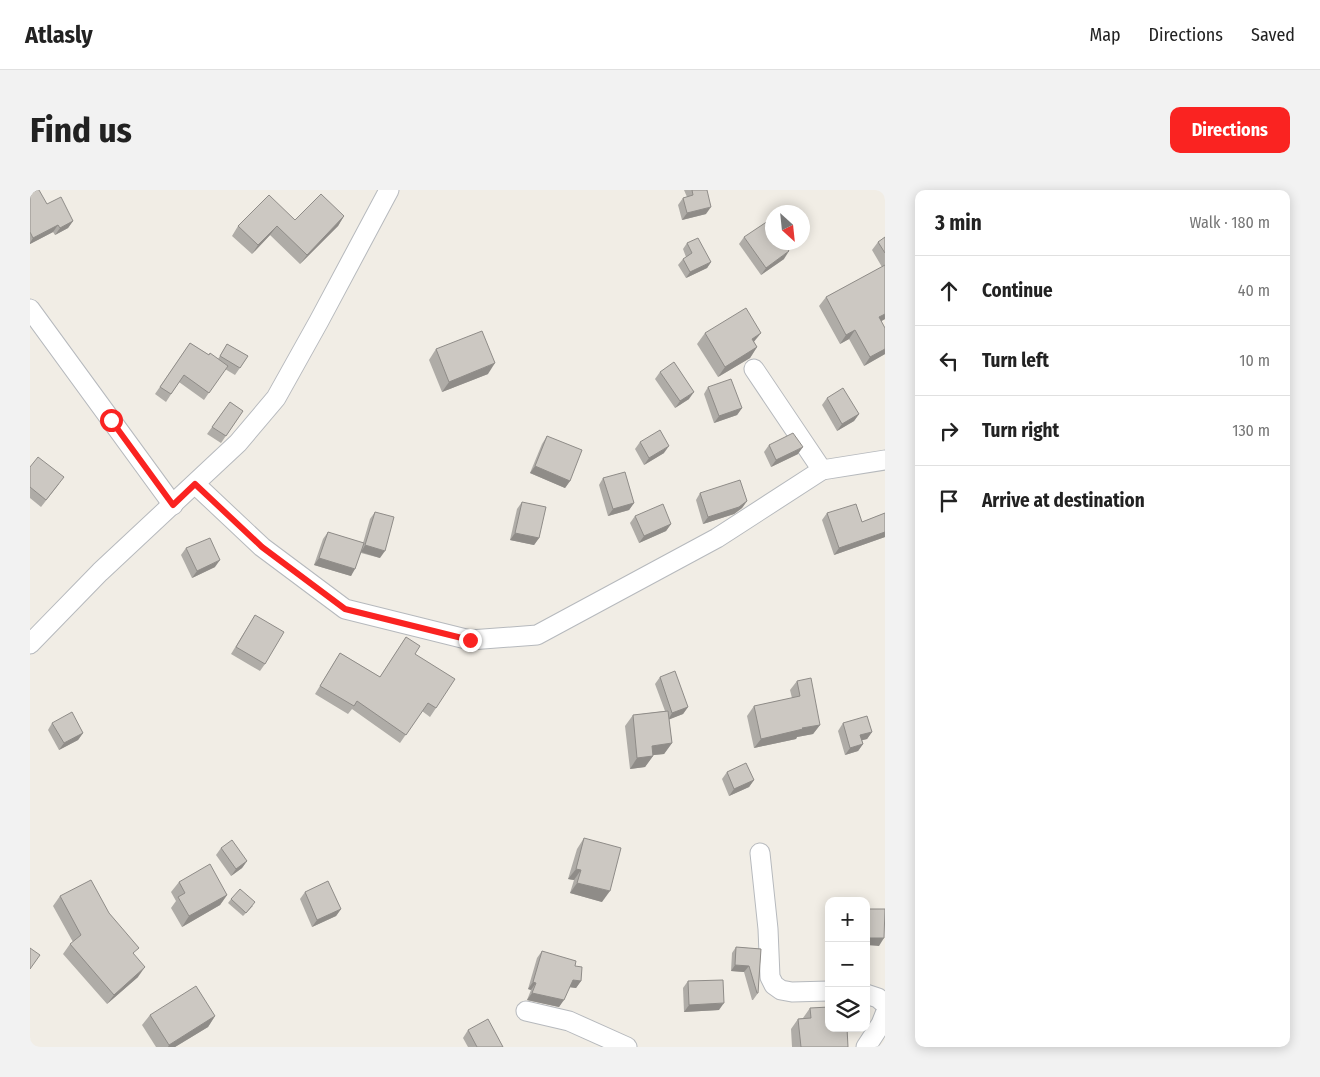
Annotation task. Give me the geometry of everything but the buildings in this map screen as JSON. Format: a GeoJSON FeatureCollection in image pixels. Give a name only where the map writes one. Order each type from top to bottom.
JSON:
{"type":"FeatureCollection","features":[{"type":"Feature","properties":{"kind":"street"},"geometry":{"type":"LineString","coordinates":[[30,644],[100,572],[238,443],[276,398],[389,190]]}},
{"type":"Feature","properties":{"kind":"street"},"geometry":{"type":"LineString","coordinates":[[30,309],[173,505]]}},
{"type":"Feature","properties":{"kind":"street"},"geometry":{"type":"LineString","coordinates":[[754,369],[822,470]]}},
{"type":"Feature","properties":{"kind":"street"},"geometry":{"type":"LineString","coordinates":[[195,484],[262,547],[345,609],[470,640],[538,635],[717,538],[822,470],[885,460]]}},
{"type":"Feature","properties":{"kind":"street"},"geometry":{"type":"LineString","coordinates":[[760,854],[768,929],[770,977],[774,985],[781,990],[825,992]]}},
{"type":"Feature","properties":{"kind":"street"},"geometry":{"type":"LineString","coordinates":[[870,995],[878,998],[885,1004]]}},
{"type":"Feature","properties":{"kind":"street"},"geometry":{"type":"LineString","coordinates":[[526,1011],[569,1021],[627,1047]]}},
{"type":"Feature","properties":{"kind":"street"},"geometry":{"type":"LineString","coordinates":[[866,1047],[881,1024],[885,1014]]}},
{"type":"Feature","properties":{"kind":"route"},"geometry":{"type":"LineString","coordinates":[[111,420],[173,505],[195,484],[262,547],[345,609],[470,640]]}}]}
